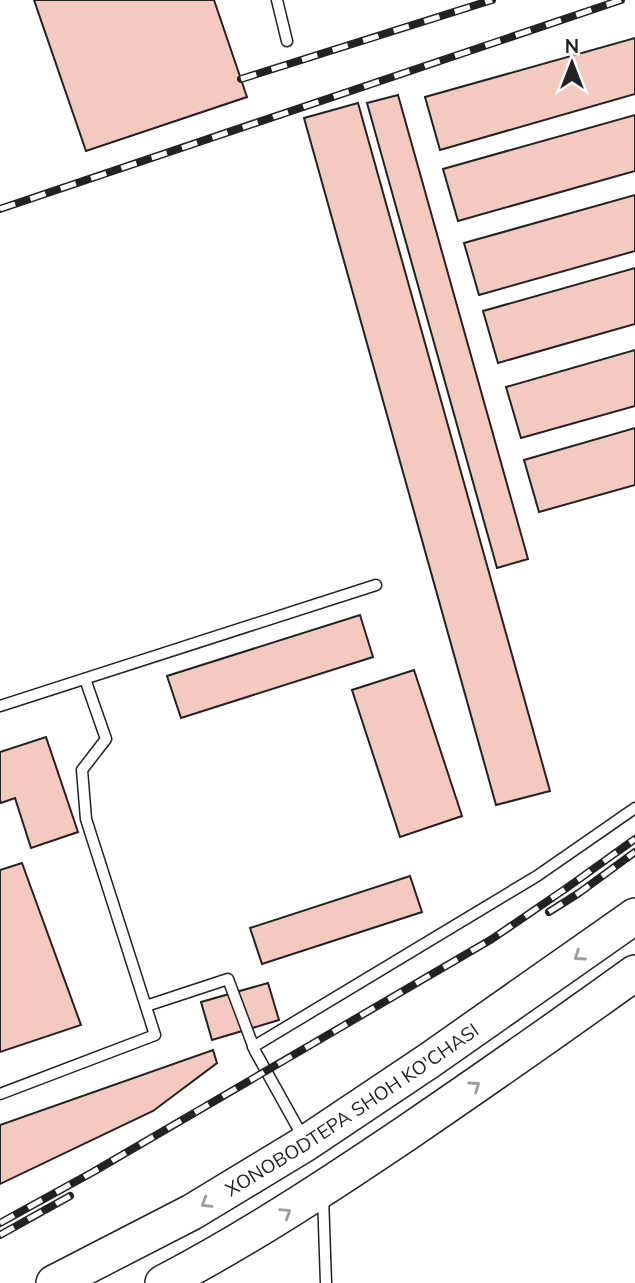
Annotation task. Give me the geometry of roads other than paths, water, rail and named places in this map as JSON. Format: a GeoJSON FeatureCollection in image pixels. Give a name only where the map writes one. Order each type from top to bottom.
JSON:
{"type":"FeatureCollection","features":[{"type":"Feature","properties":{"kind":"highway","name":"XONOBODTEPA SHOH KO'CHASI"},"geometry":{"type":"LineString","coordinates":[[54,1283],[192,1212],[306,1143],[430,1060],[635,916]]}},
{"type":"Feature","properties":{"kind":"highway"},"geometry":{"type":"LineString","coordinates":[[163,1283],[258,1231],[323,1190],[635,973]]}},
{"type":"Feature","properties":{"kind":"lane"},"geometry":{"type":"LineString","coordinates":[[277,0],[287,41]]}},
{"type":"Feature","properties":{"kind":"lane"},"geometry":{"type":"LineString","coordinates":[[0,706],[376,584]]}},
{"type":"Feature","properties":{"kind":"lane"},"geometry":{"type":"LineString","coordinates":[[0,1094],[155,1035],[86,818],[82,770],[106,738],[85,679]]}},
{"type":"Feature","properties":{"kind":"lane"},"geometry":{"type":"LineString","coordinates":[[253,1047],[537,876],[635,808]]}},
{"type":"Feature","properties":{"kind":"lane"},"geometry":{"type":"LineString","coordinates":[[146,1006],[228,979],[253,1047],[306,1143]]}},
{"type":"Feature","properties":{"kind":"lane"},"geometry":{"type":"LineString","coordinates":[[323,1190],[326,1283]]}},
{"type":"Feature","properties":{"kind":"railway"},"geometry":{"type":"LineString","coordinates":[[241,79],[492,0]]}},
{"type":"Feature","properties":{"kind":"railway"},"geometry":{"type":"LineString","coordinates":[[0,209],[621,0]]}},
{"type":"Feature","properties":{"kind":"railway"},"geometry":{"type":"LineString","coordinates":[[0,1223],[93,1172],[492,939],[635,839]]}},
{"type":"Feature","properties":{"kind":"railway"},"geometry":{"type":"LineString","coordinates":[[549,912],[635,852]]}},
{"type":"Feature","properties":{"kind":"railway"},"geometry":{"type":"LineString","coordinates":[[0,1235],[70,1196]]}}]}
